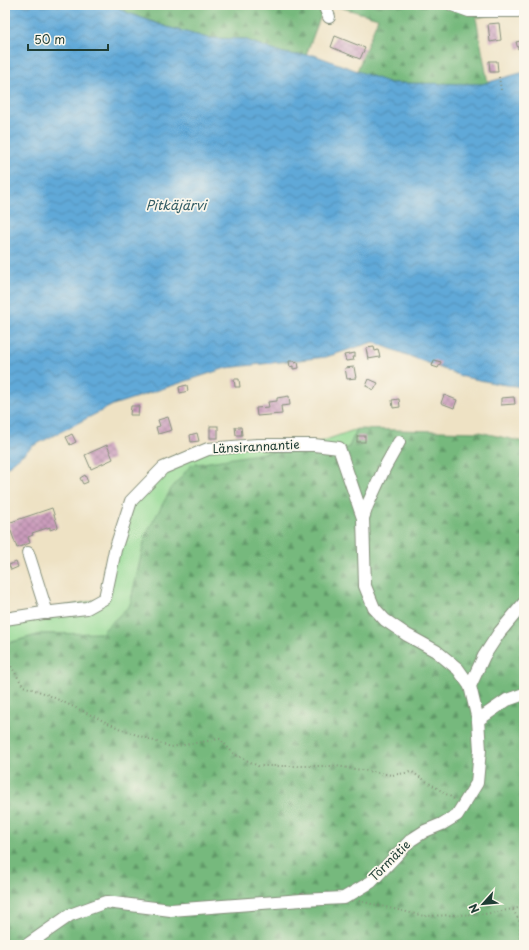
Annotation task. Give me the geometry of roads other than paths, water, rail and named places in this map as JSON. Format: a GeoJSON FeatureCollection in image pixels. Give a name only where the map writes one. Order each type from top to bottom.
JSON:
{"type":"FeatureCollection","features":[{"type":"Feature","properties":{"kind":"street"},"geometry":{"type":"LineString","coordinates":[[324,5],[329,17]]}},
{"type":"Feature","properties":{"kind":"street"},"geometry":{"type":"LineString","coordinates":[[452,5],[469,11],[518,11]]}},
{"type":"Feature","properties":{"kind":"street"},"geometry":{"type":"LineString","coordinates":[[399,442],[379,480],[363,518],[365,586],[374,608],[385,620],[407,635],[436,651],[458,669],[470,686],[484,656],[499,633],[524,603]]}},
{"type":"Feature","properties":{"kind":"street","name":"Länsirannantie"},"geometry":{"type":"LineString","coordinates":[[5,619],[87,608],[105,598],[115,550],[131,501],[163,468],[208,449],[257,445],[314,444],[339,448],[363,518]]}},
{"type":"Feature","properties":{"kind":"street"},"geometry":{"type":"LineString","coordinates":[[28,553],[47,613]]}},
{"type":"Feature","properties":{"kind":"street","name":"Törmätie"},"geometry":{"type":"LineString","coordinates":[[27,945],[70,915],[106,902],[172,910],[344,898],[371,882],[411,840],[425,831],[442,824],[457,815],[477,783],[480,750],[478,720],[470,686]]}},
{"type":"Feature","properties":{"kind":"street"},"geometry":{"type":"LineString","coordinates":[[478,720],[507,700],[524,694]]}},
{"type":"Feature","properties":{"kind":"water","name":"Pitkäjärvi"},"geometry":{"type":"Polygon","coordinates":[[[5,5],[114,5],[128,13],[167,27],[208,38],[244,39],[278,52],[295,55],[314,55],[390,83],[482,84],[524,72],[524,387],[464,377],[373,342],[326,357],[226,368],[113,405],[33,446],[5,469],[5,5]]]}}]}
